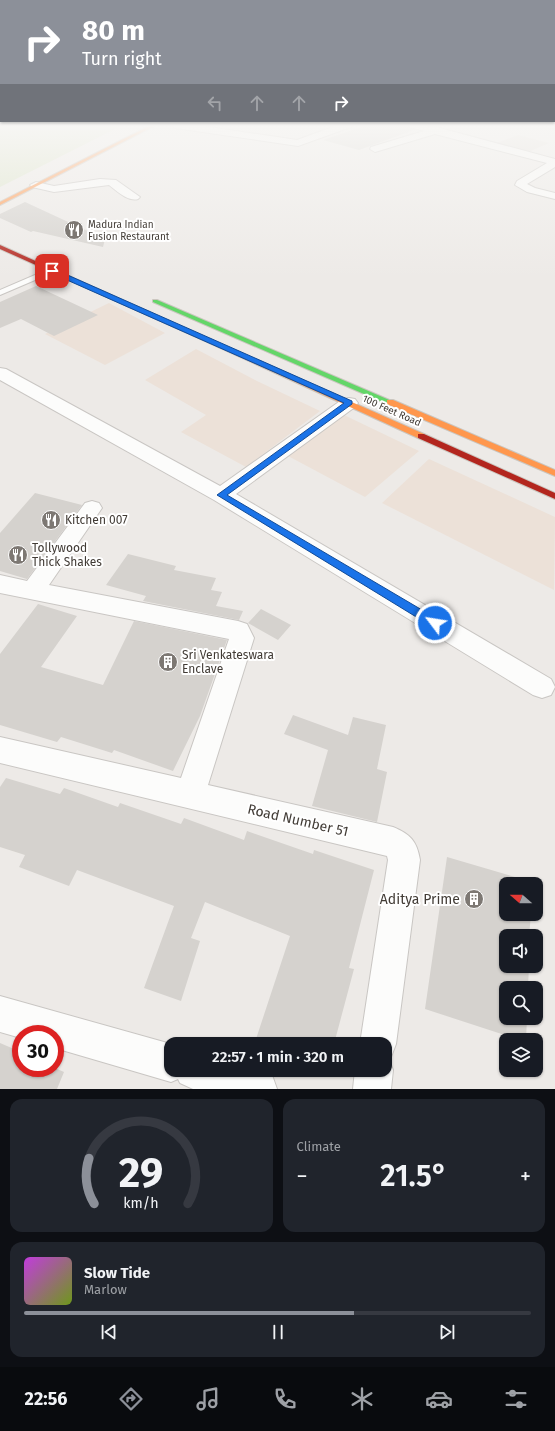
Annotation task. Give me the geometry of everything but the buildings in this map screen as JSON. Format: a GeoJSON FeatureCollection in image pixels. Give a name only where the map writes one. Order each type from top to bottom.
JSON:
{"type":"FeatureCollection","features":[{"type":"Feature","properties":{"kind":"main road"},"geometry":{"type":"LineString","coordinates":[[0,194],[37,176]]}},
{"type":"Feature","properties":{"kind":"main road"},"geometry":{"type":"LineString","coordinates":[[0,204],[54,176]]}},
{"type":"Feature","properties":{"kind":"main road","name":"100 Feet Road"},"geometry":{"type":"LineString","coordinates":[[0,248],[349,402],[555,496]]}},
{"type":"Feature","properties":{"kind":"main road","name":"100 Feet Road"},"geometry":{"type":"LineString","coordinates":[[145,296],[555,473]]}},
{"type":"Feature","properties":{"kind":"street"},"geometry":{"type":"LineString","coordinates":[[531,176],[521,183],[521,185],[531,190],[555,196]]}},
{"type":"Feature","properties":{"kind":"street"},"geometry":{"type":"LineString","coordinates":[[36,185],[54,189],[100,182],[112,182],[134,196]]}},
{"type":"Feature","properties":{"kind":"street"},"geometry":{"type":"LineString","coordinates":[[0,373],[221,495],[542,688]]}},
{"type":"Feature","properties":{"kind":"street"},"geometry":{"type":"LineString","coordinates":[[221,495],[349,402]]}},
{"type":"Feature","properties":{"kind":"street"},"geometry":{"type":"LineString","coordinates":[[32,591],[92,508]]}},
{"type":"Feature","properties":{"kind":"street"},"geometry":{"type":"LineString","coordinates":[[0,584],[233,629],[241,634],[242,638],[190,795]]}},
{"type":"Feature","properties":{"kind":"street","name":"Road Number 51"},"geometry":{"type":"LineString","coordinates":[[0,750],[393,842],[400,847],[403,852],[404,860],[379,1037]]}},
{"type":"Feature","properties":{"kind":"street"},"geometry":{"type":"LineString","coordinates":[[0,1014],[164,1062]]}},
{"type":"Feature","properties":{"kind":"street"},"geometry":{"type":"LineString","coordinates":[[217,1077],[258,1089]]}},
{"type":"Feature","properties":{"kind":"street"},"geometry":{"type":"LineString","coordinates":[[372,1089],[373,1077]]}},
{"type":"Feature","properties":{"kind":"lane"},"geometry":{"type":"LineString","coordinates":[[0,293],[52,271]]}},
{"type":"Feature","properties":{"kind":"shaded area"},"geometry":{"type":"Polygon","coordinates":[[[109,303],[165,333],[105,365],[45,334],[109,303]]]}},
{"type":"Feature","properties":{"kind":"shaded area"},"geometry":{"type":"Polygon","coordinates":[[[196,349],[257,381],[320,411],[246,467],[181,432],[206,415],[145,380],[196,349]]]}},
{"type":"Feature","properties":{"kind":"shaded area"},"geometry":{"type":"Polygon","coordinates":[[[344,415],[419,451],[365,497],[288,456],[344,415]]]}},
{"type":"Feature","properties":{"kind":"shaded area"},"geometry":{"type":"Polygon","coordinates":[[[429,459],[555,517],[554,590],[382,503],[429,459]]]}},
{"type":"Feature","properties":{"kind":"green space"},"geometry":{"type":"Polygon","coordinates":[[[0,176],[22,176],[0,187],[0,176]]]}},
{"type":"Feature","properties":{"kind":"traffic: fast"},"geometry":{"type":"LineString","coordinates":[[155,301],[390,402]]}},
{"type":"Feature","properties":{"kind":"traffic: slow"},"geometry":{"type":"LineString","coordinates":[[0,204],[55,176]]}},
{"type":"Feature","properties":{"kind":"traffic: slow"},"geometry":{"type":"LineString","coordinates":[[196,335],[421,436]]}},
{"type":"Feature","properties":{"kind":"traffic: slow"},"geometry":{"type":"LineString","coordinates":[[390,402],[555,473]]}},
{"type":"Feature","properties":{"kind":"traffic: jam"},"geometry":{"type":"LineString","coordinates":[[0,247],[196,335]]}},
{"type":"Feature","properties":{"kind":"traffic: jam"},"geometry":{"type":"LineString","coordinates":[[421,436],[555,496]]}},
{"type":"Feature","properties":{"kind":"place","name":"Madura Indian Fusion Restaurant"},"geometry":{"type":"Point","coordinates":[74,230]}},
{"type":"Feature","properties":{"kind":"place","name":"Kitchen 007"},"geometry":{"type":"Point","coordinates":[51,520]}},
{"type":"Feature","properties":{"kind":"place","name":"Tollywood Thick Shakes"},"geometry":{"type":"Point","coordinates":[18,555]}},
{"type":"Feature","properties":{"kind":"place","name":"Sri Venkateswara Enclave"},"geometry":{"type":"Point","coordinates":[168,662]}},
{"type":"Feature","properties":{"kind":"place","name":"Aditya Prime"},"geometry":{"type":"Point","coordinates":[474,899]}},
{"type":"Feature","properties":{"kind":"route"},"geometry":{"type":"LineString","coordinates":[[52,271],[271,369],[349,402],[221,495],[435,623]]}}]}
